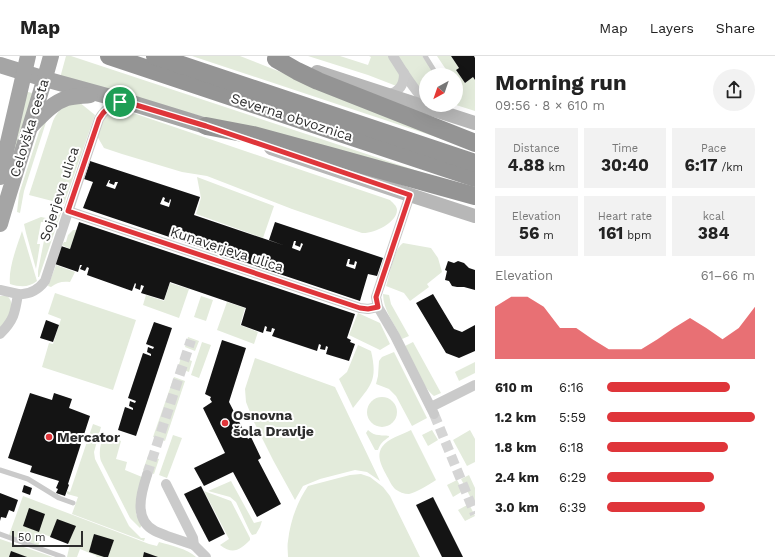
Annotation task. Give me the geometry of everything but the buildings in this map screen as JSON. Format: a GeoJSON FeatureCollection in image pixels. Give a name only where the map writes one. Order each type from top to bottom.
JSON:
{"type":"FeatureCollection","features":[{"type":"Feature","properties":{"kind":"highway","name":"Severna obvoznica"},"geometry":{"type":"LineString","coordinates":[[109,56],[475,178]]}},
{"type":"Feature","properties":{"kind":"highway","name":"Severna obvoznica"},"geometry":{"type":"LineString","coordinates":[[155,56],[475,162]]}},
{"type":"Feature","properties":{"kind":"highway"},"geometry":{"type":"LineString","coordinates":[[272,57],[318,81],[475,143]]}},
{"type":"Feature","properties":{"kind":"highway"},"geometry":{"type":"LineString","coordinates":[[206,126],[261,137],[475,196]]}},
{"type":"Feature","properties":{"kind":"main road"},"geometry":{"type":"LineString","coordinates":[[0,177],[32,66],[97,94],[206,126]]}},
{"type":"Feature","properties":{"kind":"main road","name":"Celovška cesta"},"geometry":{"type":"LineString","coordinates":[[0,125],[32,66]]}},
{"type":"Feature","properties":{"kind":"main road","name":"Celovška cesta"},"geometry":{"type":"LineString","coordinates":[[0,224],[30,127],[32,66]]}},
{"type":"Feature","properties":{"kind":"main road"},"geometry":{"type":"LineString","coordinates":[[30,127],[52,106],[66,98],[97,94]]}},
{"type":"Feature","properties":{"kind":"street"},"geometry":{"type":"LineString","coordinates":[[393,56],[419,94]]}},
{"type":"Feature","properties":{"kind":"street"},"geometry":{"type":"LineString","coordinates":[[272,57],[388,95],[419,103]]}},
{"type":"Feature","properties":{"kind":"street"},"geometry":{"type":"LineString","coordinates":[[388,95],[394,93],[402,86],[404,73]]}},
{"type":"Feature","properties":{"kind":"street","name":"Sojerjeva ulica"},"geometry":{"type":"LineString","coordinates":[[0,290],[18,294],[26,294],[40,287],[45,281],[99,119],[110,106],[116,103],[126,102]]}},
{"type":"Feature","properties":{"kind":"street"},"geometry":{"type":"LineString","coordinates":[[447,112],[475,123]]}},
{"type":"Feature","properties":{"kind":"street"},"geometry":{"type":"LineString","coordinates":[[206,126],[475,216]]}},
{"type":"Feature","properties":{"kind":"street"},"geometry":{"type":"LineString","coordinates":[[410,195],[376,297],[378,307],[395,336],[432,410],[475,385]]}},
{"type":"Feature","properties":{"kind":"street","name":"Kunaverjeva ulica"},"geometry":{"type":"LineString","coordinates":[[68,211],[360,308],[368,309],[378,307]]}},
{"type":"Feature","properties":{"kind":"street"},"geometry":{"type":"LineString","coordinates":[[0,334],[7,327],[16,312],[18,294]]}},
{"type":"Feature","properties":{"kind":"street"},"geometry":{"type":"LineString","coordinates":[[147,474],[140,501],[140,510],[143,519],[148,526],[155,531],[194,545],[206,557]]}},
{"type":"Feature","properties":{"kind":"street"},"geometry":{"type":"LineString","coordinates":[[166,484],[194,538],[194,545]]}},
{"type":"Feature","properties":{"kind":"lane"},"geometry":{"type":"LineString","coordinates":[[425,56],[433,68]]}},
{"type":"Feature","properties":{"kind":"lane"},"geometry":{"type":"LineString","coordinates":[[0,470],[28,479],[59,498],[73,503]]}},
{"type":"Feature","properties":{"kind":"lane"},"geometry":{"type":"LineString","coordinates":[[0,534],[63,557]]}},
{"type":"Feature","properties":{"kind":"green space"},"geometry":{"type":"Polygon","coordinates":[[[66,56],[71,56],[475,190],[60,78],[66,56]]]}},
{"type":"Feature","properties":{"kind":"green space"},"geometry":{"type":"Polygon","coordinates":[[[192,56],[240,56],[475,150],[192,56]]]}},
{"type":"Feature","properties":{"kind":"green space"},"geometry":{"type":"Polygon","coordinates":[[[308,56],[340,56],[368,65],[371,57],[369,56],[389,56],[400,76],[399,87],[368,75],[308,56]]]}},
{"type":"Feature","properties":{"kind":"green space"},"geometry":{"type":"Polygon","coordinates":[[[397,56],[422,56],[431,68],[419,68],[419,86],[409,75],[397,56]]]}},
{"type":"Feature","properties":{"kind":"green space"},"geometry":{"type":"Polygon","coordinates":[[[437,56],[451,56],[459,68],[445,68],[437,56]]]}},
{"type":"Feature","properties":{"kind":"green space"},"geometry":{"type":"Polygon","coordinates":[[[473,77],[475,80],[475,111],[463,107],[463,80],[465,83],[473,77]]]}},
{"type":"Feature","properties":{"kind":"green space"},"geometry":{"type":"Polygon","coordinates":[[[25,91],[35,94],[5,189],[25,91]]]}},
{"type":"Feature","properties":{"kind":"green space"},"geometry":{"type":"Polygon","coordinates":[[[79,102],[95,115],[64,204],[29,195],[53,121],[60,110],[79,102]]]}},
{"type":"Feature","properties":{"kind":"green space"},"geometry":{"type":"Polygon","coordinates":[[[118,109],[390,200],[396,207],[396,215],[384,227],[372,232],[362,233],[292,209],[207,176],[182,172],[104,148],[97,136],[101,124],[108,114],[118,109]]]}},
{"type":"Feature","properties":{"kind":"green space"},"geometry":{"type":"Polygon","coordinates":[[[48,116],[24,191],[20,213],[17,212],[19,194],[39,132],[48,116]]]}},
{"type":"Feature","properties":{"kind":"green space"},"geometry":{"type":"Polygon","coordinates":[[[197,177],[274,206],[263,238],[196,214],[201,198],[197,177]]]}},
{"type":"Feature","properties":{"kind":"green space"},"geometry":{"type":"Polygon","coordinates":[[[57,211],[61,213],[38,277],[49,215],[57,211]]]}},
{"type":"Feature","properties":{"kind":"green space"},"geometry":{"type":"Polygon","coordinates":[[[41,217],[46,218],[43,222],[41,222],[37,244],[40,244],[36,269],[24,224],[41,217]]]}},
{"type":"Feature","properties":{"kind":"green space"},"geometry":{"type":"Polygon","coordinates":[[[73,230],[77,230],[70,249],[62,245],[66,242],[68,235],[73,230]]]}},
{"type":"Feature","properties":{"kind":"green space"},"geometry":{"type":"Polygon","coordinates":[[[22,231],[37,281],[30,285],[17,286],[10,284],[10,272],[22,231]]]}},
{"type":"Feature","properties":{"kind":"green space"},"geometry":{"type":"Polygon","coordinates":[[[403,243],[431,248],[438,258],[442,272],[427,284],[429,287],[410,301],[404,293],[386,286],[394,257],[403,243]]]}},
{"type":"Feature","properties":{"kind":"green space"},"geometry":{"type":"Polygon","coordinates":[[[56,265],[75,272],[70,282],[60,282],[51,287],[48,286],[56,265]]]}},
{"type":"Feature","properties":{"kind":"green space"},"geometry":{"type":"Polygon","coordinates":[[[170,283],[189,289],[179,318],[143,305],[146,295],[164,301],[170,283]]]}},
{"type":"Feature","properties":{"kind":"green space"},"geometry":{"type":"Polygon","coordinates":[[[55,293],[136,320],[113,390],[42,367],[49,343],[53,344],[61,319],[48,314],[55,293]]]}},
{"type":"Feature","properties":{"kind":"green space"},"geometry":{"type":"Polygon","coordinates":[[[383,294],[389,295],[391,304],[409,336],[402,339],[387,312],[383,294]]]}},
{"type":"Feature","properties":{"kind":"green space"},"geometry":{"type":"Polygon","coordinates":[[[0,296],[7,296],[11,301],[12,307],[9,315],[0,328],[0,296]]]}},
{"type":"Feature","properties":{"kind":"green space"},"geometry":{"type":"Polygon","coordinates":[[[201,296],[213,300],[206,321],[194,317],[201,296]]]}},
{"type":"Feature","properties":{"kind":"green space"},"geometry":{"type":"Polygon","coordinates":[[[227,302],[245,308],[240,325],[258,332],[254,344],[217,330],[227,302]]]}},
{"type":"Feature","properties":{"kind":"green space"},"geometry":{"type":"Polygon","coordinates":[[[358,313],[380,323],[390,344],[380,350],[349,335],[358,313]]]}},
{"type":"Feature","properties":{"kind":"green space"},"geometry":{"type":"Polygon","coordinates":[[[188,337],[199,341],[195,351],[185,347],[188,337]]]}},
{"type":"Feature","properties":{"kind":"green space"},"geometry":{"type":"Polygon","coordinates":[[[202,342],[211,345],[199,378],[191,375],[202,342]]]}},
{"type":"Feature","properties":{"kind":"green space"},"geometry":{"type":"Polygon","coordinates":[[[413,342],[441,393],[434,396],[421,380],[405,346],[413,342]]]}},
{"type":"Feature","properties":{"kind":"green space"},"geometry":{"type":"Polygon","coordinates":[[[358,345],[371,351],[374,369],[368,388],[353,408],[339,379],[347,372],[358,345]]]}},
{"type":"Feature","properties":{"kind":"green space"},"geometry":{"type":"Polygon","coordinates":[[[394,352],[427,418],[412,426],[396,396],[389,389],[376,384],[379,361],[382,357],[394,352]]]}},
{"type":"Feature","properties":{"kind":"green space"},"geometry":{"type":"Polygon","coordinates":[[[181,357],[192,361],[189,372],[178,368],[181,357]]]}},
{"type":"Feature","properties":{"kind":"green space"},"geometry":{"type":"Polygon","coordinates":[[[255,358],[335,387],[380,481],[367,472],[355,470],[320,479],[303,486],[295,500],[253,420],[246,402],[245,389],[255,358]]]}},
{"type":"Feature","properties":{"kind":"green space"},"geometry":{"type":"Polygon","coordinates":[[[475,362],[475,373],[459,381],[455,372],[475,362]]]}},
{"type":"Feature","properties":{"kind":"green space"},"geometry":{"type":"Polygon","coordinates":[[[174,377],[185,381],[165,441],[153,437],[174,377]]]}},
{"type":"Feature","properties":{"kind":"green space"},"geometry":{"type":"Polygon","coordinates":[[[382,397],[393,401],[397,412],[393,423],[382,427],[371,423],[367,412],[371,401],[382,397]]]}},
{"type":"Feature","properties":{"kind":"green space"},"geometry":{"type":"Polygon","coordinates":[[[93,424],[101,427],[94,452],[95,459],[129,526],[141,538],[145,538],[144,541],[72,514],[78,497],[67,494],[67,491],[70,492],[93,424]]]}},
{"type":"Feature","properties":{"kind":"green space"},"geometry":{"type":"Polygon","coordinates":[[[368,430],[376,435],[389,436],[383,441],[378,450],[375,450],[366,433],[368,430]]]}},
{"type":"Feature","properties":{"kind":"green space"},"geometry":{"type":"Polygon","coordinates":[[[411,430],[436,480],[419,490],[405,494],[393,487],[382,467],[379,455],[382,447],[388,441],[411,430]]]}},
{"type":"Feature","properties":{"kind":"green space"},"geometry":{"type":"Polygon","coordinates":[[[432,430],[438,440],[428,446],[422,435],[432,430]]]}},
{"type":"Feature","properties":{"kind":"green space"},"geometry":{"type":"Polygon","coordinates":[[[470,430],[475,439],[475,462],[467,466],[453,440],[470,430]]]}},
{"type":"Feature","properties":{"kind":"green space"},"geometry":{"type":"Polygon","coordinates":[[[104,434],[121,441],[116,459],[127,462],[125,470],[142,477],[136,509],[136,514],[142,525],[140,528],[130,518],[101,461],[100,450],[104,434]]]}},
{"type":"Feature","properties":{"kind":"green space"},"geometry":{"type":"Polygon","coordinates":[[[173,435],[182,438],[167,478],[159,475],[173,435]]]}},
{"type":"Feature","properties":{"kind":"green space"},"geometry":{"type":"Polygon","coordinates":[[[148,456],[159,459],[154,474],[143,470],[148,456]]]}},
{"type":"Feature","properties":{"kind":"green space"},"geometry":{"type":"Polygon","coordinates":[[[361,474],[370,477],[383,487],[390,496],[420,557],[288,557],[288,543],[292,519],[297,505],[308,486],[350,475],[361,474]]]}},
{"type":"Feature","properties":{"kind":"green space"},"geometry":{"type":"Polygon","coordinates":[[[469,475],[475,488],[475,506],[461,479],[469,475]]]}},
{"type":"Feature","properties":{"kind":"green space"},"geometry":{"type":"Polygon","coordinates":[[[457,480],[463,491],[453,497],[447,485],[457,480]]]}},
{"type":"Feature","properties":{"kind":"green space"},"geometry":{"type":"Polygon","coordinates":[[[231,481],[254,523],[262,521],[256,534],[252,535],[250,532],[236,502],[230,497],[208,491],[231,481]]]}},
{"type":"Feature","properties":{"kind":"green space"},"geometry":{"type":"Polygon","coordinates":[[[204,491],[231,501],[250,538],[250,540],[240,549],[229,550],[220,545],[229,539],[204,491]]]}},
{"type":"Feature","properties":{"kind":"green space"},"geometry":{"type":"Polygon","coordinates":[[[23,496],[149,544],[157,546],[159,542],[168,544],[193,554],[196,557],[96,557],[97,556],[80,549],[77,557],[67,557],[70,544],[43,534],[38,546],[9,535],[23,496]]]}},
{"type":"Feature","properties":{"kind":"green space"},"geometry":{"type":"Polygon","coordinates":[[[469,504],[475,516],[465,521],[458,510],[469,504]]]}},
{"type":"Feature","properties":{"kind":"green space"},"geometry":{"type":"Polygon","coordinates":[[[0,539],[53,557],[0,557],[0,539]]]}},
{"type":"Feature","properties":{"kind":"tunnel"},"geometry":{"type":"LineString","coordinates":[[147,475],[191,340]]}},
{"type":"Feature","properties":{"kind":"tunnel"},"geometry":{"type":"LineString","coordinates":[[434,414],[475,514]]}},
{"type":"Feature","properties":{"kind":"place","name":"Osnovna šola Dravlje"},"geometry":{"type":"Point","coordinates":[225,423]}},
{"type":"Feature","properties":{"kind":"place","name":"Mercator"},"geometry":{"type":"Point","coordinates":[49,437]}},
{"type":"Feature","properties":{"kind":"route"},"geometry":{"type":"LineString","coordinates":[[120,102],[126,102],[206,126],[410,195],[376,297],[378,307],[368,309],[360,308],[68,211],[99,119],[110,106],[120,102]]}}]}
